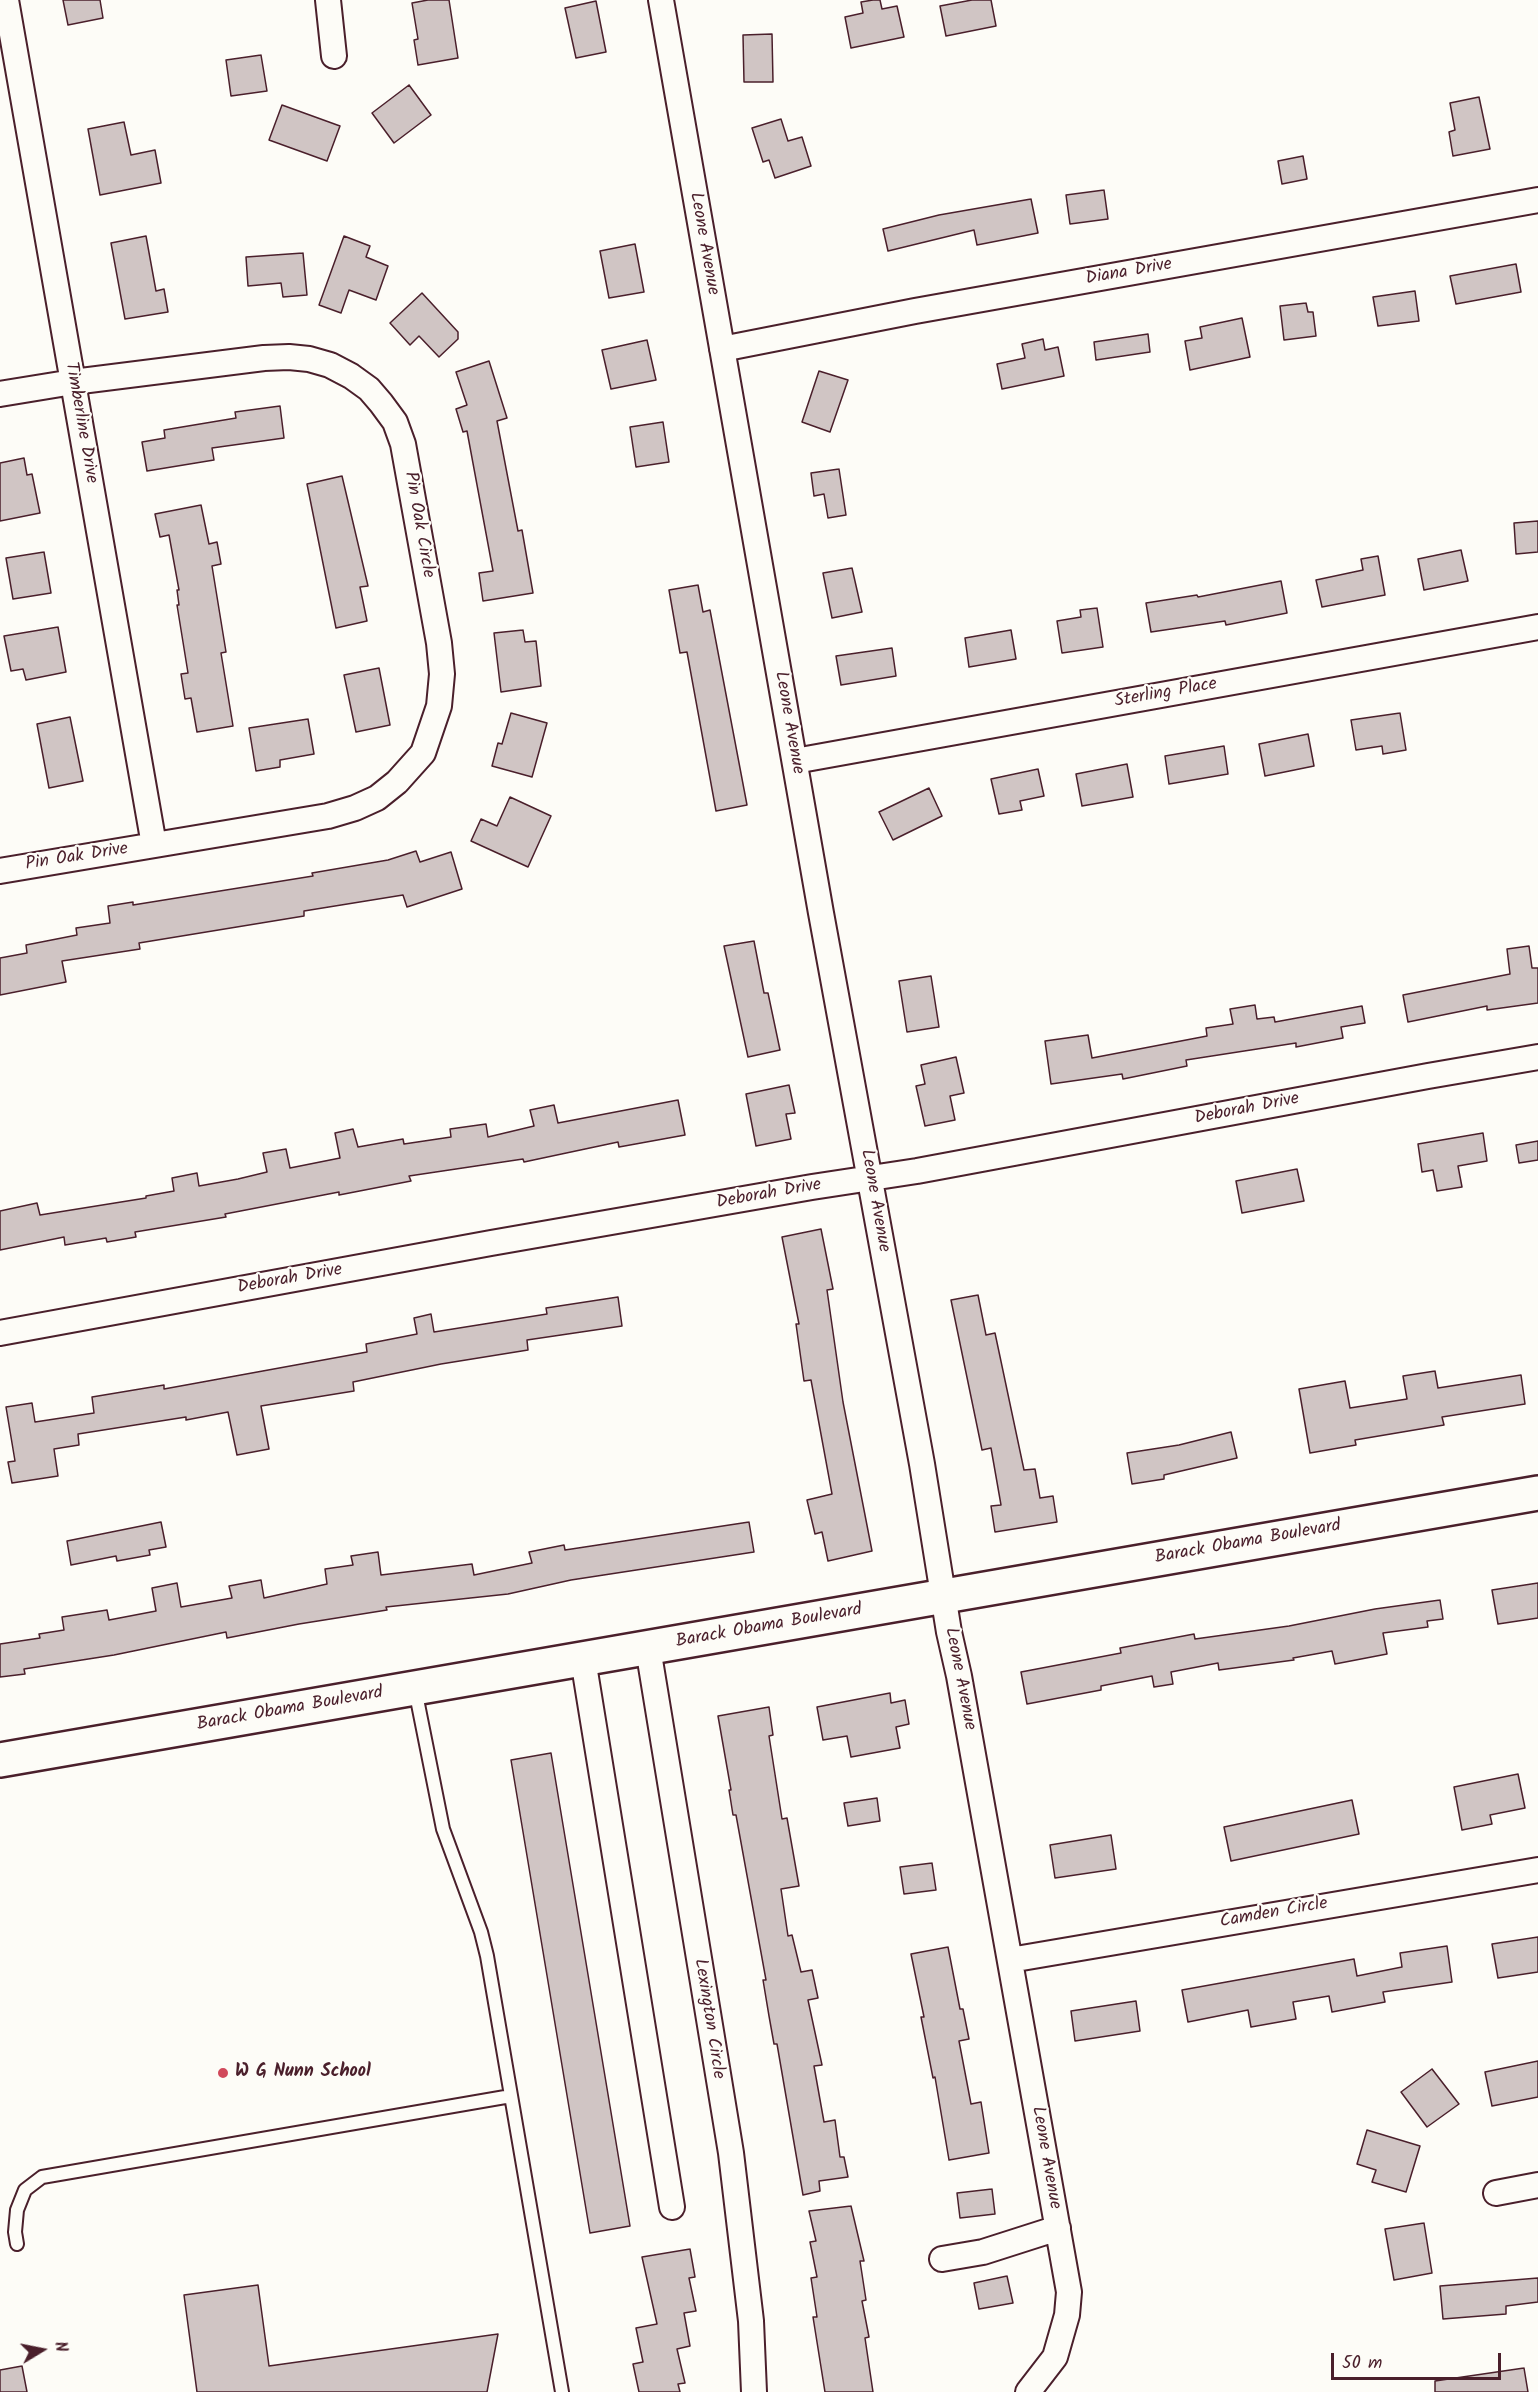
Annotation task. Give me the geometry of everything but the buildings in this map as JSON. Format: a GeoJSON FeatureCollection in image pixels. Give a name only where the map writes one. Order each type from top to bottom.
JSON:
{"type":"FeatureCollection","features":[{"type":"Feature","properties":{"kind":"main road","name":"Barack Obama Boulevard"},"geometry":{"type":"LineString","coordinates":[[0,1760],[1538,1493]]}},
{"type":"Feature","properties":{"kind":"street","name":"Timberline Drive"},"geometry":{"type":"LineString","coordinates":[[6,0],[154,845]]}},
{"type":"Feature","properties":{"kind":"street"},"geometry":{"type":"LineString","coordinates":[[328,0],[334,56]]}},
{"type":"Feature","properties":{"kind":"street","name":"Leone Avenue"},"geometry":{"type":"LineString","coordinates":[[661,0],[922,1464],[943,1596],[1069,2292],[1067,2315],[1055,2357],[1028,2392]]}},
{"type":"Feature","properties":{"kind":"street","name":"Diana Drive"},"geometry":{"type":"LineString","coordinates":[[722,349],[915,311],[1538,200]]}},
{"type":"Feature","properties":{"kind":"street","name":"Pin Oak Circle"},"geometry":{"type":"LineString","coordinates":[[0,394],[73,382],[264,358],[309,359],[330,365],[369,389],[394,422],[403,444],[439,643],[442,674],[439,706],[423,753],[397,782],[377,798],[355,808],[328,816],[154,845]]}},
{"type":"Feature","properties":{"kind":"street","name":"Sterling Place"},"geometry":{"type":"LineString","coordinates":[[795,761],[1538,627]]}},
{"type":"Feature","properties":{"kind":"street","name":"Pin Oak Drive"},"geometry":{"type":"LineString","coordinates":[[0,871],[154,845]]}},
{"type":"Feature","properties":{"kind":"street","name":"Deborah Drive"},"geometry":{"type":"LineString","coordinates":[[0,1333],[491,1243],[870,1179],[1538,1057]]}},
{"type":"Feature","properties":{"kind":"street","name":"Lexington Circle"},"geometry":{"type":"LineString","coordinates":[[648,1648],[730,2153],[751,2321],[754,2392]]}},
{"type":"Feature","properties":{"kind":"street"},"geometry":{"type":"LineString","coordinates":[[583,1659],[672,2207]]}},
{"type":"Feature","properties":{"kind":"street","name":"Camden Circle"},"geometry":{"type":"LineString","coordinates":[[1010,1960],[1538,1870]]}},
{"type":"Feature","properties":{"kind":"street"},"geometry":{"type":"LineString","coordinates":[[1496,2193],[1538,2185]]}},
{"type":"Feature","properties":{"kind":"street"},"geometry":{"type":"LineString","coordinates":[[942,2259],[983,2252],[1058,2228]]}},
{"type":"Feature","properties":{"kind":"lane"},"geometry":{"type":"LineString","coordinates":[[415,1688],[443,1828],[481,1932],[487,1956],[562,2392]]}},
{"type":"Feature","properties":{"kind":"lane"},"geometry":{"type":"LineString","coordinates":[[17,2244],[15,2232],[17,2210],[25,2190],[42,2177],[511,2096]]}},
{"type":"Feature","properties":{"kind":"place","name":"W G Nunn School"},"geometry":{"type":"Point","coordinates":[223,2073]}}]}
